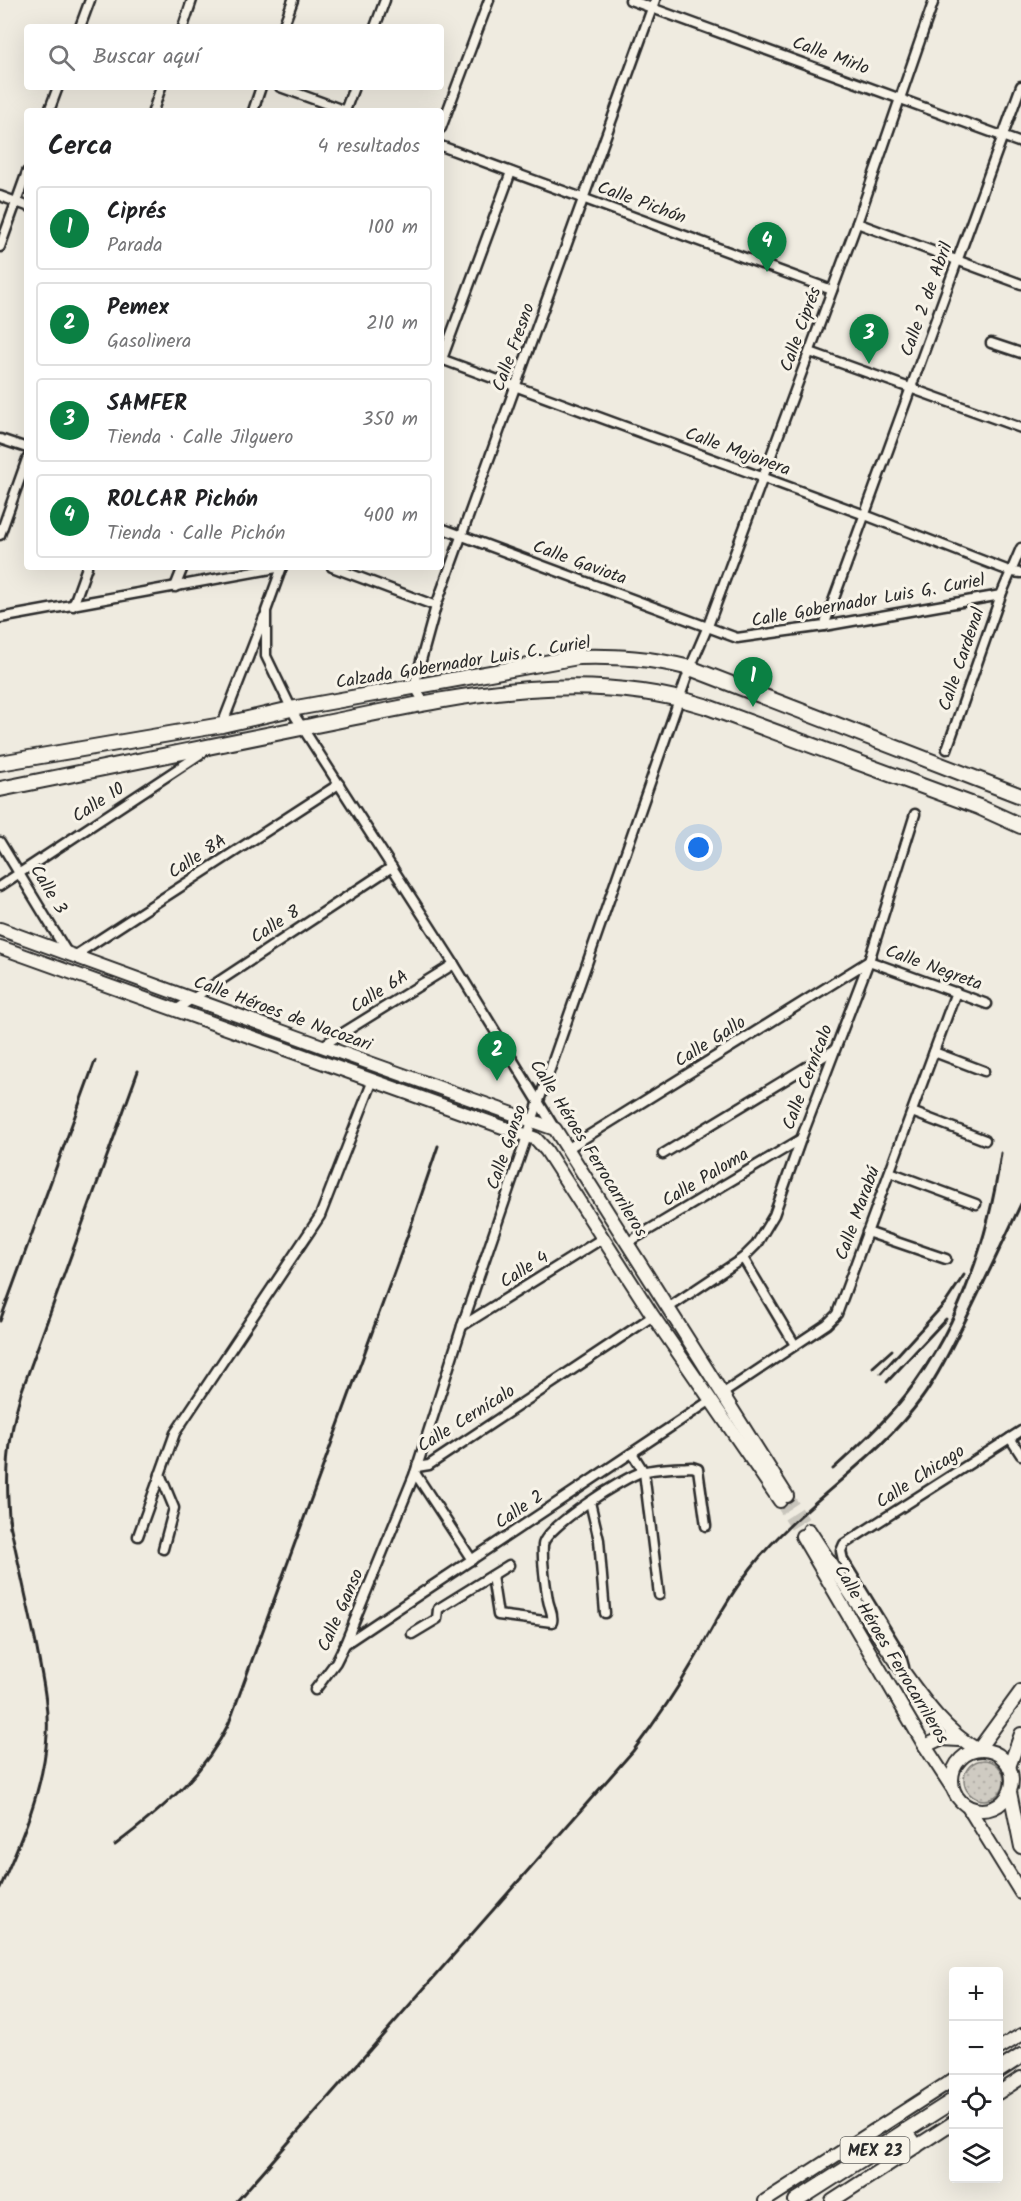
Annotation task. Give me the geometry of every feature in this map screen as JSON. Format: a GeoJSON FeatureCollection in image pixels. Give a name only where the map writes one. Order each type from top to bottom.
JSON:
{"type":"FeatureCollection","features":[{"type":"Feature","properties":{"kind":"main road","name":"Calzada Gobernador Luis C. Curiel"},"geometry":{"type":"LineString","coordinates":[[0,763],[222,725],[291,709],[578,657],[622,656],[649,658],[690,668],[1021,796]]}},
{"type":"Feature","properties":{"kind":"main road","name":"Calzada Gobernador Luis C. Curiel"},"geometry":{"type":"LineString","coordinates":[[0,789],[425,704],[549,686],[614,687],[681,698],[979,807],[1021,826]]}},
{"type":"Feature","properties":{"kind":"main road","name":"Calle Héroes de Nacozari"},"geometry":{"type":"LineString","coordinates":[[0,928],[555,1129]]}},
{"type":"Feature","properties":{"kind":"main road","name":"Calle Héroes de Nacozari"},"geometry":{"type":"LineString","coordinates":[[0,947],[528,1135]]}},
{"type":"Feature","properties":{"kind":"main road","name":"Calle Héroes Ferrocarrileros"},"geometry":{"type":"LineString","coordinates":[[555,1129],[668,1308],[716,1397]]}},
{"type":"Feature","properties":{"kind":"main road","name":"Calle Héroes Ferrocarrileros"},"geometry":{"type":"LineString","coordinates":[[528,1135],[546,1150],[653,1316],[716,1397],[784,1498]]}},
{"type":"Feature","properties":{"kind":"main road","name":"Calle Héroes Ferrocarrileros"},"geometry":{"type":"LineString","coordinates":[[953,1789],[925,1746],[805,1533],[941,1721],[960,1740],[978,1750]]}},
{"type":"Feature","properties":{"kind":"main road"},"geometry":{"type":"LineString","coordinates":[[978,1750],[1021,1691]]}},
{"type":"Feature","properties":{"kind":"main road"},"geometry":{"type":"LineString","coordinates":[[1009,1767],[1021,1734]]}},
{"type":"Feature","properties":{"kind":"main road"},"geometry":{"type":"LineString","coordinates":[[925,1746],[940,1739],[960,1740]]}},
{"type":"Feature","properties":{"kind":"main road"},"geometry":{"type":"LineString","coordinates":[[1021,1847],[1010,1792],[1012,1775],[1009,1767],[996,1753],[978,1750],[970,1752],[957,1764],[952,1780],[953,1789],[968,1807],[1021,1893]]}},
{"type":"Feature","properties":{"kind":"main road"},"geometry":{"type":"LineString","coordinates":[[968,1807],[988,1810],[1005,1800],[1010,1792]]}},
{"type":"Feature","properties":{"kind":"main road"},"geometry":{"type":"LineString","coordinates":[[1003,2046],[1021,2035]]}},
{"type":"Feature","properties":{"kind":"main road"},"geometry":{"type":"LineString","coordinates":[[1003,2068],[1021,2056]]}},
{"type":"Feature","properties":{"kind":"main road"},"geometry":{"type":"LineString","coordinates":[[1003,2090],[1021,2078]]}},
{"type":"Feature","properties":{"kind":"main road"},"geometry":{"type":"LineString","coordinates":[[765,2201],[949,2082]]}},
{"type":"Feature","properties":{"kind":"main road","name":"MEX 23"},"geometry":{"type":"LineString","coordinates":[[796,2201],[949,2103]]}},
{"type":"Feature","properties":{"kind":"main road"},"geometry":{"type":"LineString","coordinates":[[832,2201],[949,2125]]}},
{"type":"Feature","properties":{"kind":"main road"},"geometry":{"type":"LineString","coordinates":[[905,2131],[916,2146]]}},
{"type":"Feature","properties":{"kind":"street"},"geometry":{"type":"LineString","coordinates":[[81,24],[90,0]]}},
{"type":"Feature","properties":{"kind":"street"},"geometry":{"type":"LineString","coordinates":[[184,24],[192,0]]}},
{"type":"Feature","properties":{"kind":"street"},"geometry":{"type":"LineString","coordinates":[[284,24],[293,0]]}},
{"type":"Feature","properties":{"kind":"street"},"geometry":{"type":"LineString","coordinates":[[376,24],[385,0]]}},
{"type":"Feature","properties":{"kind":"street"},"geometry":{"type":"LineString","coordinates":[[444,120],[489,0]]}},
{"type":"Feature","properties":{"kind":"street","name":"Calle Mirlo"},"geometry":{"type":"LineString","coordinates":[[630,0],[654,4],[1021,143]]}},
{"type":"Feature","properties":{"kind":"street","name":"Calle Ciprés"},"geometry":{"type":"LineString","coordinates":[[690,668],[708,626],[810,352],[934,0]]}},
{"type":"Feature","properties":{"kind":"street","name":"Calle Fresno"},"geometry":{"type":"LineString","coordinates":[[414,686],[436,606],[654,4]]}},
{"type":"Feature","properties":{"kind":"street","name":"Calle 2 de Abril"},"geometry":{"type":"LineString","coordinates":[[824,626],[1021,86]]}},
{"type":"Feature","properties":{"kind":"street"},"geometry":{"type":"LineString","coordinates":[[50,108],[57,90]]}},
{"type":"Feature","properties":{"kind":"street"},"geometry":{"type":"LineString","coordinates":[[154,108],[160,90]]}},
{"type":"Feature","properties":{"kind":"street"},"geometry":{"type":"LineString","coordinates":[[254,108],[260,90]]}},
{"type":"Feature","properties":{"kind":"street"},"geometry":{"type":"LineString","coordinates":[[288,90],[338,108]]}},
{"type":"Feature","properties":{"kind":"street"},"geometry":{"type":"LineString","coordinates":[[347,108],[353,90]]}},
{"type":"Feature","properties":{"kind":"street","name":"Calle Pichón"},"geometry":{"type":"LineString","coordinates":[[444,147],[832,290]]}},
{"type":"Feature","properties":{"kind":"street","name":"Calle Mojonera"},"geometry":{"type":"LineString","coordinates":[[444,354],[511,172]]}},
{"type":"Feature","properties":{"kind":"street"},"geometry":{"type":"LineString","coordinates":[[0,247],[24,180]]}},
{"type":"Feature","properties":{"kind":"street"},"geometry":{"type":"LineString","coordinates":[[0,196],[24,205]]}},
{"type":"Feature","properties":{"kind":"street"},"geometry":{"type":"LineString","coordinates":[[857,223],[1021,284]]}},
{"type":"Feature","properties":{"kind":"street"},"geometry":{"type":"LineString","coordinates":[[991,343],[1021,353]]}},
{"type":"Feature","properties":{"kind":"street"},"geometry":{"type":"LineString","coordinates":[[810,352],[1021,428]]}},
{"type":"Feature","properties":{"kind":"street","name":"Calle Mojonera"},"geometry":{"type":"LineString","coordinates":[[444,360],[1016,572]]}},
{"type":"Feature","properties":{"kind":"street"},"geometry":{"type":"LineString","coordinates":[[0,439],[24,447]]}},
{"type":"Feature","properties":{"kind":"street"},"geometry":{"type":"LineString","coordinates":[[0,535],[24,467]]}},
{"type":"Feature","properties":{"kind":"street","name":"Calle Gaviota"},"geometry":{"type":"LineString","coordinates":[[444,529],[708,626]]}},
{"type":"Feature","properties":{"kind":"street","name":"Calle Cardenal"},"geometry":{"type":"LineString","coordinates":[[947,749],[1001,594],[1016,572],[1021,548]]}},
{"type":"Feature","properties":{"kind":"street"},"geometry":{"type":"LineString","coordinates":[[73,606],[86,570]]}},
{"type":"Feature","properties":{"kind":"street"},"geometry":{"type":"LineString","coordinates":[[175,587],[182,570]]}},
{"type":"Feature","properties":{"kind":"street"},"geometry":{"type":"LineString","coordinates":[[0,618],[266,570]]}},
{"type":"Feature","properties":{"kind":"street"},"geometry":{"type":"LineString","coordinates":[[222,725],[281,570]]}},
{"type":"Feature","properties":{"kind":"street"},"geometry":{"type":"LineString","coordinates":[[340,570],[436,606]]}},
{"type":"Feature","properties":{"kind":"street","name":"Calle Gobernador Luis G. Curiel"},"geometry":{"type":"LineString","coordinates":[[708,626],[737,638],[824,626],[1001,594]]}},
{"type":"Feature","properties":{"kind":"street","name":"Calle Héroes Ferrocarrileros"},"geometry":{"type":"LineString","coordinates":[[266,611],[266,656],[291,709],[454,964],[555,1129]]}},
{"type":"Feature","properties":{"kind":"street","name":"Calle Ganso"},"geometry":{"type":"LineString","coordinates":[[315,1690],[336,1662],[345,1644],[416,1470],[462,1326],[690,668]]}},
{"type":"Feature","properties":{"kind":"street"},"geometry":{"type":"LineString","coordinates":[[414,686],[425,704]]}},
{"type":"Feature","properties":{"kind":"street","name":"Calle 10"},"geometry":{"type":"LineString","coordinates":[[0,886],[213,745]]}},
{"type":"Feature","properties":{"kind":"street","name":"Calle 8A"},"geometry":{"type":"LineString","coordinates":[[71,955],[339,784]]}},
{"type":"Feature","properties":{"kind":"street","name":"Calle Cernícalo"},"geometry":{"type":"LineString","coordinates":[[668,1308],[743,1258],[756,1245],[774,1215],[869,961],[915,814]]}},
{"type":"Feature","properties":{"kind":"street","name":"Calle 3"},"geometry":{"type":"LineString","coordinates":[[0,842],[71,955]]}},
{"type":"Feature","properties":{"kind":"street","name":"Calle 8"},"geometry":{"type":"LineString","coordinates":[[177,1009],[392,867]]}},
{"type":"Feature","properties":{"kind":"street","name":"Calle Negreta"},"geometry":{"type":"LineString","coordinates":[[869,961],[987,1004]]}},
{"type":"Feature","properties":{"kind":"street","name":"Calle Gallo"},"geometry":{"type":"LineString","coordinates":[[567,1149],[869,961]]}},
{"type":"Feature","properties":{"kind":"street","name":"Calle 6A"},"geometry":{"type":"LineString","coordinates":[[322,1046],[454,964]]}},
{"type":"Feature","properties":{"kind":"street","name":"Calle Marabú"},"geometry":{"type":"LineString","coordinates":[[716,1397],[827,1324],[837,1314],[956,992]]}},
{"type":"Feature","properties":{"kind":"street"},"geometry":{"type":"LineString","coordinates":[[663,1154],[835,1050]]}},
{"type":"Feature","properties":{"kind":"street"},"geometry":{"type":"LineString","coordinates":[[934,1052],[984,1071]]}},
{"type":"Feature","properties":{"kind":"street"},"geometry":{"type":"LineString","coordinates":[[138,1536],[176,1434],[320,1216],[372,1080]]}},
{"type":"Feature","properties":{"kind":"street"},"geometry":{"type":"LineString","coordinates":[[912,1112],[986,1140]]}},
{"type":"Feature","properties":{"kind":"street","name":"Calle Paloma"},"geometry":{"type":"LineString","coordinates":[[627,1243],[801,1139]]}},
{"type":"Feature","properties":{"kind":"street"},"geometry":{"type":"LineString","coordinates":[[890,1172],[976,1204]]}},
{"type":"Feature","properties":{"kind":"street"},"geometry":{"type":"LineString","coordinates":[[867,1232],[946,1259]]}},
{"type":"Feature","properties":{"kind":"street","name":"Calle 4"},"geometry":{"type":"LineString","coordinates":[[462,1326],[603,1238]]}},
{"type":"Feature","properties":{"kind":"street"},"geometry":{"type":"LineString","coordinates":[[743,1258],[795,1345]]}},
{"type":"Feature","properties":{"kind":"street","name":"Calle Cernícalo"},"geometry":{"type":"LineString","coordinates":[[416,1470],[429,1464],[653,1316]]}},
{"type":"Feature","properties":{"kind":"street","name":"Calle 2"},"geometry":{"type":"LineString","coordinates":[[345,1644],[716,1397]]}},
{"type":"Feature","properties":{"kind":"street","name":"Calle Chicago"},"geometry":{"type":"LineString","coordinates":[[841,1551],[844,1544],[1021,1431]]}},
{"type":"Feature","properties":{"kind":"street"},"geometry":{"type":"LineString","coordinates":[[1010,1438],[1021,1455]]}},
{"type":"Feature","properties":{"kind":"street"},"geometry":{"type":"LineString","coordinates":[[632,1453],[644,1472],[659,1595]]}},
{"type":"Feature","properties":{"kind":"street"},"geometry":{"type":"LineString","coordinates":[[492,1576],[498,1614],[552,1622],[544,1540],[563,1521],[590,1502],[628,1477],[644,1472],[692,1467],[698,1469],[706,1526]]}},
{"type":"Feature","properties":{"kind":"street"},"geometry":{"type":"LineString","coordinates":[[416,1470],[472,1560]]}},
{"type":"Feature","properties":{"kind":"street"},"geometry":{"type":"LineString","coordinates":[[160,1474],[174,1508],[163,1549]]}},
{"type":"Feature","properties":{"kind":"street"},"geometry":{"type":"LineString","coordinates":[[590,1502],[599,1540],[605,1613]]}},
{"type":"Feature","properties":{"kind":"street","name":"Calle Héroes Ferrocarrileros"},"geometry":{"type":"LineString","coordinates":[[841,1551],[843,1560],[900,1653],[908,1677]]}},
{"type":"Feature","properties":{"kind":"street"},"geometry":{"type":"LineString","coordinates":[[412,1635],[437,1619],[438,1610],[509,1565]]}},
{"type":"Feature","properties":{"kind":"shaded area"},"geometry":{"type":"Polygon","coordinates":[[[984,1760],[992,1761],[998,1766],[1003,1772],[1003,1788],[998,1794],[992,1799],[984,1800],[976,1799],[970,1794],[965,1788],[964,1780],[965,1772],[970,1766],[976,1761],[984,1760]]]}},
{"type":"Feature","properties":{"kind":"tunnel"},"geometry":{"type":"LineString","coordinates":[[787,1496],[809,1530]]}},
{"type":"Feature","properties":{"kind":"tunnel"},"geometry":{"type":"LineString","coordinates":[[780,1501],[802,1536]]}},
{"type":"Feature","properties":{"kind":"railway"},"geometry":{"type":"LineString","coordinates":[[0,1321],[95,1061]]}},
{"type":"Feature","properties":{"kind":"railway"},"geometry":{"type":"LineString","coordinates":[[10,1527],[8,1459],[21,1393],[138,1071]]}},
{"type":"Feature","properties":{"kind":"railway"},"geometry":{"type":"LineString","coordinates":[[115,1845],[180,1791],[207,1759],[229,1723],[407,1237],[438,1146]]}},
{"type":"Feature","properties":{"kind":"railway"},"geometry":{"type":"LineString","coordinates":[[833,1469],[895,1408],[916,1381],[951,1321],[978,1255],[1001,1153]]}},
{"type":"Feature","properties":{"kind":"railway"},"geometry":{"type":"LineString","coordinates":[[237,2201],[633,1751],[681,1681],[736,1589],[770,1545],[882,1443],[922,1398],[950,1351],[1021,1204]]}},
{"type":"Feature","properties":{"kind":"railway"},"geometry":{"type":"LineString","coordinates":[[881,1373],[946,1302],[964,1275]]}},
{"type":"Feature","properties":{"kind":"railway"},"geometry":{"type":"LineString","coordinates":[[887,1382],[946,1319]]}},
{"type":"Feature","properties":{"kind":"railway"},"geometry":{"type":"LineString","coordinates":[[873,1367],[892,1350]]}},
{"type":"Feature","properties":{"kind":"railway"},"geometry":{"type":"LineString","coordinates":[[0,1888],[23,1833],[36,1794],[47,1735],[45,1692],[9,1519]]}},
{"type":"Feature","properties":{"kind":"place","name":"ROLCAR Pichón"},"geometry":{"type":"Point","coordinates":[767,272]}},
{"type":"Feature","properties":{"kind":"place","name":"SAMFER"},"geometry":{"type":"Point","coordinates":[869,364]}},
{"type":"Feature","properties":{"kind":"place","name":"Ciprés"},"geometry":{"type":"Point","coordinates":[753,707]}},
{"type":"Feature","properties":{"kind":"place","name":"Pemex"},"geometry":{"type":"Point","coordinates":[497,1081]}}]}
